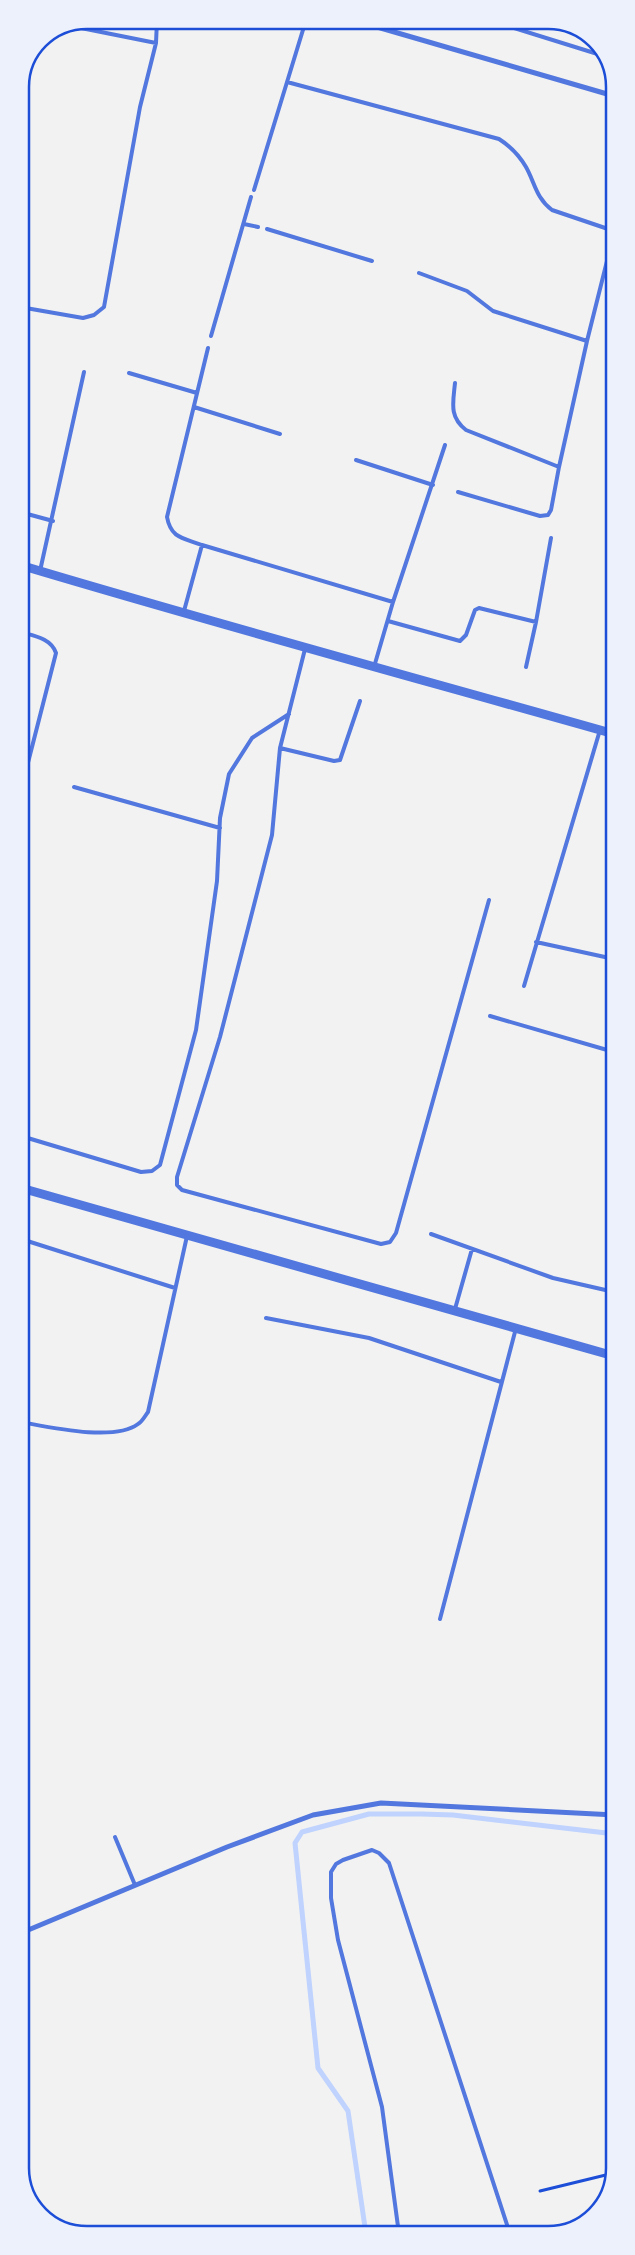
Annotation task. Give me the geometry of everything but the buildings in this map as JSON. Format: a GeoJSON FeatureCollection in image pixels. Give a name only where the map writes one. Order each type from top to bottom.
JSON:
{"type":"FeatureCollection","features":[{"type":"Feature","properties":{"kind":"street"},"geometry":{"type":"LineString","coordinates":[[384,29],[606,94]]}},
{"type":"Feature","properties":{"kind":"street"},"geometry":{"type":"LineString","coordinates":[[29,568],[184,611],[305,649],[606,732]]}},
{"type":"Feature","properties":{"kind":"street"},"geometry":{"type":"LineString","coordinates":[[29,1190],[606,1354]]}},
{"type":"Feature","properties":{"kind":"street"},"geometry":{"type":"LineString","coordinates":[[29,1930],[227,1846],[313,1815],[381,1803],[606,1815]]}},
{"type":"Feature","properties":{"kind":"lane"},"geometry":{"type":"LineString","coordinates":[[86,29],[156,43]]}},
{"type":"Feature","properties":{"kind":"lane"},"geometry":{"type":"LineString","coordinates":[[29,309],[83,318],[94,315],[104,307],[140,106],[156,43],[157,29]]}},
{"type":"Feature","properties":{"kind":"lane"},"geometry":{"type":"LineString","coordinates":[[254,190],[303,29]]}},
{"type":"Feature","properties":{"kind":"lane"},"geometry":{"type":"LineString","coordinates":[[517,29],[596,53]]}},
{"type":"Feature","properties":{"kind":"lane"},"geometry":{"type":"LineString","coordinates":[[287,82],[499,138],[511,147],[526,167],[538,197],[546,206],[552,210],[606,229]]}},
{"type":"Feature","properties":{"kind":"lane"},"geometry":{"type":"LineString","coordinates":[[211,336],[252,198]]}},
{"type":"Feature","properties":{"kind":"lane"},"geometry":{"type":"LineString","coordinates":[[244,224],[258,227]]}},
{"type":"Feature","properties":{"kind":"lane"},"geometry":{"type":"LineString","coordinates":[[267,230],[372,261]]}},
{"type":"Feature","properties":{"kind":"lane"},"geometry":{"type":"LineString","coordinates":[[458,492],[540,516],[548,515],[551,510],[587,341],[606,264]]}},
{"type":"Feature","properties":{"kind":"lane"},"geometry":{"type":"LineString","coordinates":[[419,273],[466,290],[493,311],[587,341]]}},
{"type":"Feature","properties":{"kind":"lane"},"geometry":{"type":"LineString","coordinates":[[208,348],[167,517],[169,528],[174,535],[394,602]]}},
{"type":"Feature","properties":{"kind":"lane"},"geometry":{"type":"LineString","coordinates":[[40,571],[84,372]]}},
{"type":"Feature","properties":{"kind":"lane"},"geometry":{"type":"LineString","coordinates":[[128,373],[197,393]]}},
{"type":"Feature","properties":{"kind":"lane"},"geometry":{"type":"LineString","coordinates":[[455,383],[452,414],[458,424],[466,430],[559,467]]}},
{"type":"Feature","properties":{"kind":"lane"},"geometry":{"type":"LineString","coordinates":[[194,407],[280,434]]}},
{"type":"Feature","properties":{"kind":"lane"},"geometry":{"type":"LineString","coordinates":[[374,668],[445,445]]}},
{"type":"Feature","properties":{"kind":"lane"},"geometry":{"type":"LineString","coordinates":[[356,460],[433,485]]}},
{"type":"Feature","properties":{"kind":"lane"},"geometry":{"type":"LineString","coordinates":[[29,515],[52,521]]}},
{"type":"Feature","properties":{"kind":"lane"},"geometry":{"type":"LineString","coordinates":[[526,668],[551,538]]}},
{"type":"Feature","properties":{"kind":"lane"},"geometry":{"type":"LineString","coordinates":[[184,611],[202,545]]}},
{"type":"Feature","properties":{"kind":"lane"},"geometry":{"type":"LineString","coordinates":[[388,621],[460,641],[466,636],[475,610],[479,608],[536,622]]}},
{"type":"Feature","properties":{"kind":"lane"},"geometry":{"type":"LineString","coordinates":[[29,635],[54,645],[56,653],[29,759]]}},
{"type":"Feature","properties":{"kind":"lane"},"geometry":{"type":"LineString","coordinates":[[305,649],[280,748],[272,834],[220,1037],[177,1177],[177,1185],[182,1190],[381,1244],[390,1242],[396,1233],[489,900]]}},
{"type":"Feature","properties":{"kind":"lane"},"geometry":{"type":"LineString","coordinates":[[280,748],[334,761],[340,760],[360,701]]}},
{"type":"Feature","properties":{"kind":"lane"},"geometry":{"type":"LineString","coordinates":[[29,1138],[141,1172],[152,1171],[160,1165],[196,1030],[218,881],[220,828],[229,774],[252,738],[289,714]]}},
{"type":"Feature","properties":{"kind":"lane"},"geometry":{"type":"LineString","coordinates":[[524,986],[600,730]]}},
{"type":"Feature","properties":{"kind":"lane"},"geometry":{"type":"LineString","coordinates":[[74,787],[220,828]]}},
{"type":"Feature","properties":{"kind":"lane"},"geometry":{"type":"LineString","coordinates":[[536,942],[606,957]]}},
{"type":"Feature","properties":{"kind":"lane"},"geometry":{"type":"LineString","coordinates":[[490,1016],[606,1050]]}},
{"type":"Feature","properties":{"kind":"lane"},"geometry":{"type":"LineString","coordinates":[[29,1424],[78,1433],[125,1430],[139,1424],[148,1412],[187,1234]]}},
{"type":"Feature","properties":{"kind":"lane"},"geometry":{"type":"LineString","coordinates":[[431,1234],[553,1278],[606,1290]]}},
{"type":"Feature","properties":{"kind":"lane"},"geometry":{"type":"LineString","coordinates":[[29,1242],[175,1288]]}},
{"type":"Feature","properties":{"kind":"lane"},"geometry":{"type":"LineString","coordinates":[[455,1310],[472,1249]]}},
{"type":"Feature","properties":{"kind":"lane"},"geometry":{"type":"LineString","coordinates":[[266,1318],[369,1338],[501,1382]]}},
{"type":"Feature","properties":{"kind":"lane"},"geometry":{"type":"LineString","coordinates":[[440,1620],[516,1328]]}},
{"type":"Feature","properties":{"kind":"lane"},"geometry":{"type":"LineString","coordinates":[[115,1837],[135,1885]]}},
{"type":"Feature","properties":{"kind":"lane"},"geometry":{"type":"LineString","coordinates":[[398,2226],[382,2106],[338,1940],[331,1898],[331,1872],[336,1864],[372,1850],[379,1853],[389,1863],[507,2226]]}},
{"type":"Feature","properties":{"kind":"path"},"geometry":{"type":"LineString","coordinates":[[540,2191],[606,2174]]}},
{"type":"Feature","properties":{"kind":"waterway"},"geometry":{"type":"LineString","coordinates":[[365,2226],[348,2111],[318,2068],[295,1843],[302,1832],[369,1814],[453,1815],[606,1833]]}}]}
